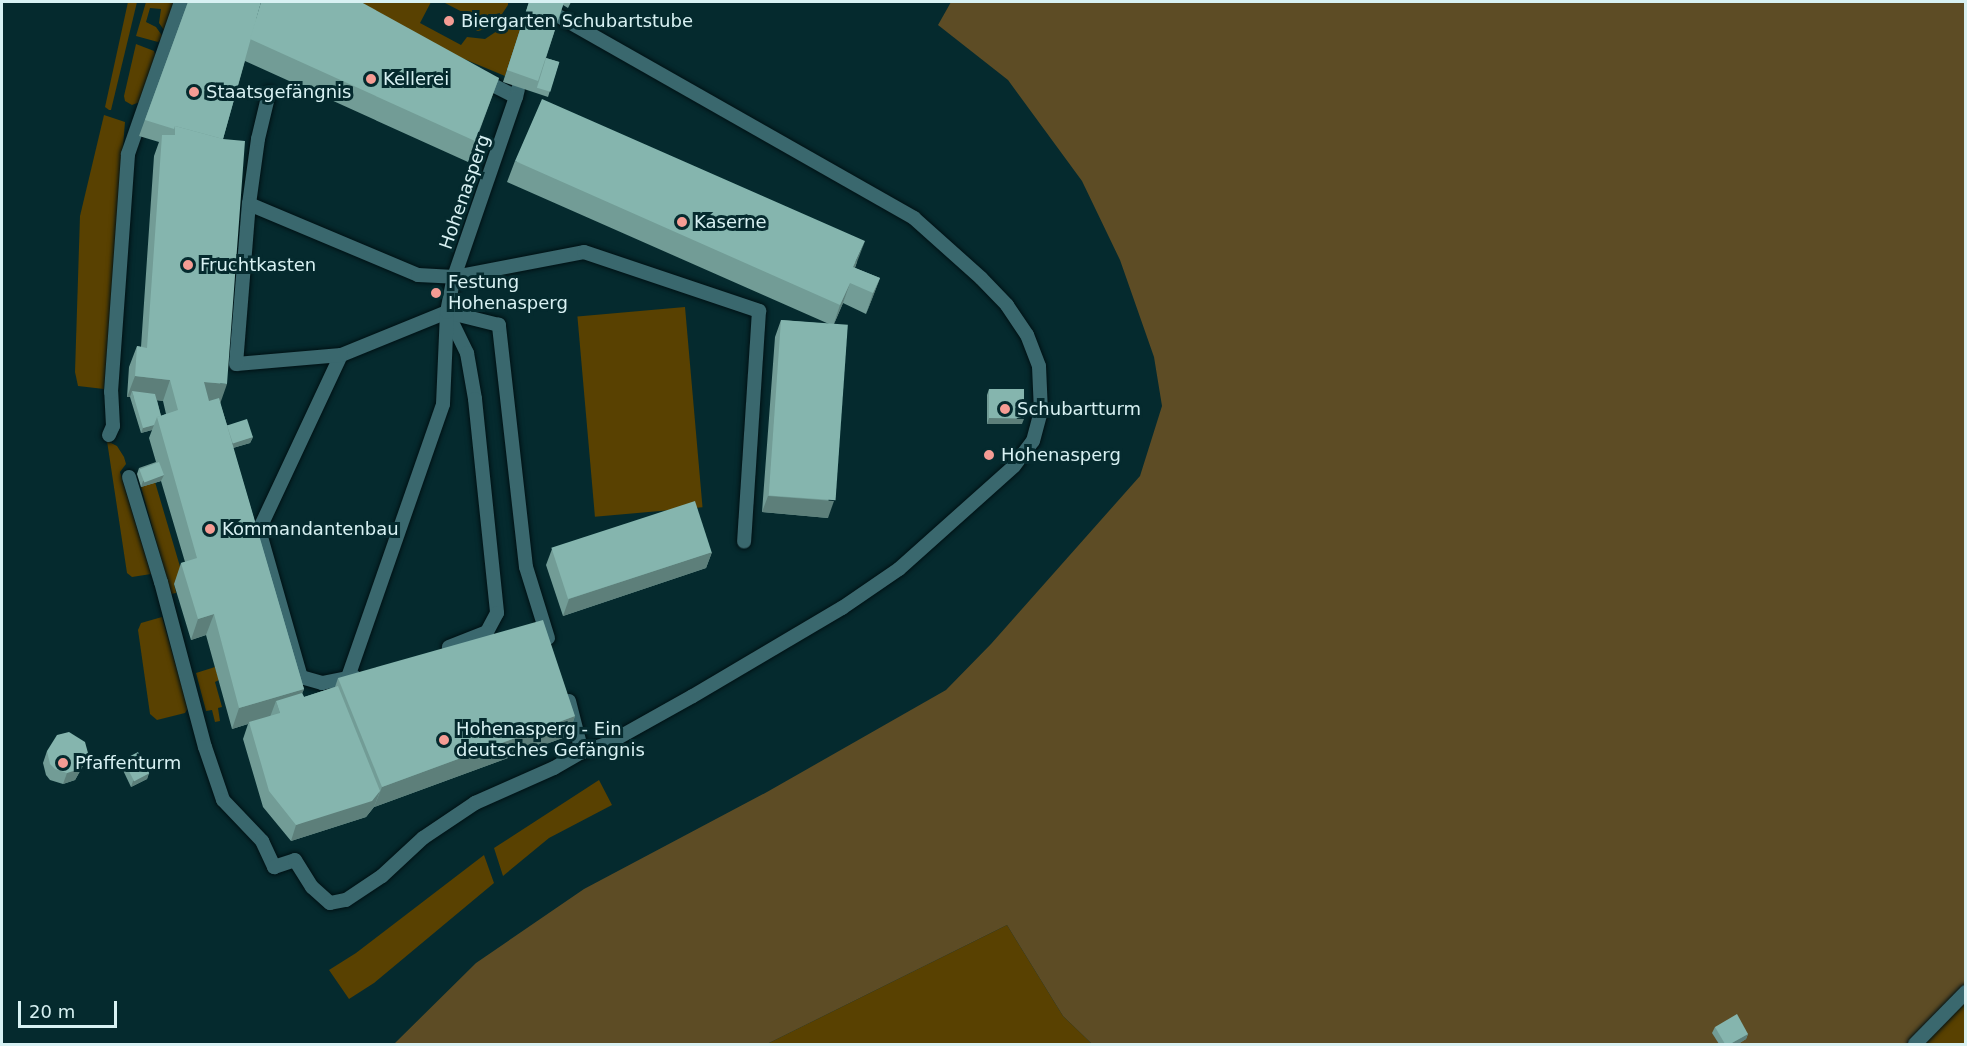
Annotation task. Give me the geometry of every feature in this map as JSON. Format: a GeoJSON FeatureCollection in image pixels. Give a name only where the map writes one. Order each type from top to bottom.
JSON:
{"type":"FeatureCollection","features":[{"type":"Feature","properties":{"kind":"lane"},"geometry":{"type":"LineString","coordinates":[[108,435],[113,426],[111,392],[128,154],[181,2]]}},
{"type":"Feature","properties":{"kind":"lane"},"geometry":{"type":"LineString","coordinates":[[129,477],[161,582],[205,747],[223,800],[262,841],[274,867],[295,860],[312,887],[330,903],[346,900],[382,876],[423,838],[475,803],[554,768],[582,752],[607,744],[842,608],[899,569],[1014,466],[1033,441],[1041,412],[1039,366],[1027,335],[1001,298],[914,218],[559,16]]}},
{"type":"Feature","properties":{"kind":"lane","name":"Hohenasperg"},"geometry":{"type":"LineString","coordinates":[[347,680],[442,404],[447,312],[454,277],[518,92],[466,71]]}},
{"type":"Feature","properties":{"kind":"lane"},"geometry":{"type":"LineString","coordinates":[[269,93],[258,139],[249,204],[236,364],[341,355],[447,312],[500,325],[526,567],[552,652]]}},
{"type":"Feature","properties":{"kind":"lane"},"geometry":{"type":"LineString","coordinates":[[249,204],[418,275],[454,277],[584,252],[759,311],[744,542]]}},
{"type":"Feature","properties":{"kind":"lane"},"geometry":{"type":"LineString","coordinates":[[436,651],[487,632],[497,613],[475,399],[467,352],[447,312]]}},
{"type":"Feature","properties":{"kind":"lane"},"geometry":{"type":"LineString","coordinates":[[341,355],[259,530],[301,677],[322,683],[347,680],[369,672]]}},
{"type":"Feature","properties":{"kind":"lane"},"geometry":{"type":"LineString","coordinates":[[564,685],[575,718],[582,752]]}},
{"type":"Feature","properties":{"kind":"lane"},"geometry":{"type":"LineString","coordinates":[[1915,1044],[1965,992]]}},
{"type":"Feature","properties":{"kind":"shaded area"},"geometry":{"type":"Polygon","coordinates":[[[128,2],[137,2],[111,110],[109,110],[105,107],[128,2]]]}},
{"type":"Feature","properties":{"kind":"shaded area"},"geometry":{"type":"Polygon","coordinates":[[[146,2],[174,3],[166,33],[159,23],[161,9],[150,8],[146,22],[156,27],[163,37],[158,42],[136,36],[146,2]]]}},
{"type":"Feature","properties":{"kind":"shaded area"},"geometry":{"type":"Polygon","coordinates":[[[352,2],[431,2],[420,23],[461,45],[467,37],[485,39],[506,25],[521,27],[505,76],[457,56],[352,2]]]}},
{"type":"Feature","properties":{"kind":"shaded area"},"geometry":{"type":"Polygon","coordinates":[[[443,2],[508,2],[508,5],[498,20],[478,31],[471,28],[476,19],[443,2]]]}},
{"type":"Feature","properties":{"kind":"shaded area"},"geometry":{"type":"Polygon","coordinates":[[[951,2],[1965,2],[1966,992],[1915,1044],[1092,1044],[1063,1016],[1007,925],[767,1044],[394,1044],[476,963],[584,889],[767,792],[946,690],[991,644],[1140,476],[1162,406],[1154,357],[1120,260],[1082,181],[1008,80],[938,25],[951,2]]]}},
{"type":"Feature","properties":{"kind":"shaded area"},"geometry":{"type":"Polygon","coordinates":[[[136,44],[154,51],[156,57],[140,102],[132,105],[125,101],[124,96],[136,44]]]}},
{"type":"Feature","properties":{"kind":"shaded area"},"geometry":{"type":"Polygon","coordinates":[[[104,115],[125,122],[104,389],[78,386],[75,372],[80,216],[104,115]]]}},
{"type":"Feature","properties":{"kind":"shaded area"},"geometry":{"type":"Polygon","coordinates":[[[685,307],[703,507],[595,517],[577,316],[685,307]]]}},
{"type":"Feature","properties":{"kind":"shaded area"},"geometry":{"type":"Polygon","coordinates":[[[107,441],[117,446],[124,457],[126,464],[120,472],[151,574],[132,577],[127,573],[107,441]]]}},
{"type":"Feature","properties":{"kind":"shaded area"},"geometry":{"type":"Polygon","coordinates":[[[155,482],[184,580],[174,584],[176,593],[171,594],[141,487],[155,482]]]}},
{"type":"Feature","properties":{"kind":"shaded area"},"geometry":{"type":"Polygon","coordinates":[[[162,617],[188,708],[185,713],[157,720],[150,714],[138,630],[141,623],[162,617]]]}},
{"type":"Feature","properties":{"kind":"shaded area"},"geometry":{"type":"Polygon","coordinates":[[[215,667],[219,680],[215,682],[222,707],[218,708],[220,721],[215,722],[212,710],[206,711],[196,673],[215,667]]]}},
{"type":"Feature","properties":{"kind":"shaded area"},"geometry":{"type":"Polygon","coordinates":[[[599,780],[612,805],[549,838],[503,876],[494,848],[599,780]]]}},
{"type":"Feature","properties":{"kind":"shaded area"},"geometry":{"type":"Polygon","coordinates":[[[484,855],[494,883],[374,983],[349,999],[329,970],[356,953],[484,855]]]}},
{"type":"Feature","properties":{"kind":"shaded area"},"geometry":{"type":"Polygon","coordinates":[[[1007,925],[1063,1016],[1092,1044],[767,1044],[1007,925]]]}},
{"type":"Feature","properties":{"kind":"shaded area"},"geometry":{"type":"Polygon","coordinates":[[[1965,992],[1965,1044],[1915,1044],[1965,992]]]}},
{"type":"Feature","properties":{"kind":"building","name":"Staatsgefängnis"},"geometry":{"type":"Polygon","coordinates":[[[188,2],[261,2],[223,139],[175,126],[174,129],[145,120],[188,2]]]}},
{"type":"Feature","properties":{"kind":"building","name":"Kellerei"},"geometry":{"type":"Polygon","coordinates":[[[261,2],[361,2],[499,78],[475,141],[250,39],[261,2]]]}},
{"type":"Feature","properties":{"kind":"building"},"geometry":{"type":"Polygon","coordinates":[[[529,2],[564,2],[538,81],[507,70],[529,2]]]}},
{"type":"Feature","properties":{"kind":"building"},"geometry":{"type":"Polygon","coordinates":[[[546,58],[559,62],[550,92],[537,88],[546,58]]]}},
{"type":"Feature","properties":{"kind":"building","name":"Kaserne"},"geometry":{"type":"Polygon","coordinates":[[[542,99],[865,241],[853,267],[880,278],[873,293],[850,283],[840,305],[515,161],[542,99]]]}},
{"type":"Feature","properties":{"kind":"building"},"geometry":{"type":"Polygon","coordinates":[[[175,126],[223,139],[245,141],[227,384],[204,382],[209,401],[219,398],[304,689],[239,708],[214,614],[198,619],[181,563],[197,558],[157,417],[178,410],[170,380],[135,376],[137,346],[147,348],[162,135],[175,135],[175,126]]]}},
{"type":"Feature","properties":{"kind":"building"},"geometry":{"type":"Polygon","coordinates":[[[781,320],[848,325],[836,500],[769,496],[781,320]]]}},
{"type":"Feature","properties":{"kind":"building","name":"Schubartturm"},"geometry":{"type":"Polygon","coordinates":[[[989,389],[1024,389],[1024,418],[989,418],[989,389]]]}},
{"type":"Feature","properties":{"kind":"building"},"geometry":{"type":"Polygon","coordinates":[[[132,391],[155,394],[161,416],[157,417],[154,425],[143,428],[132,391]]]}},
{"type":"Feature","properties":{"kind":"building"},"geometry":{"type":"Polygon","coordinates":[[[247,419],[253,437],[233,444],[227,425],[247,419]]]}},
{"type":"Feature","properties":{"kind":"building"},"geometry":{"type":"Polygon","coordinates":[[[159,462],[164,475],[144,483],[139,470],[159,462]]]}},
{"type":"Feature","properties":{"kind":"building"},"geometry":{"type":"Polygon","coordinates":[[[695,501],[712,552],[568,599],[551,548],[695,501]]]}},
{"type":"Feature","properties":{"kind":"building"},"geometry":{"type":"Polygon","coordinates":[[[543,620],[575,716],[382,787],[338,678],[543,620]]]}},
{"type":"Feature","properties":{"kind":"building"},"geometry":{"type":"Polygon","coordinates":[[[338,686],[380,791],[372,801],[296,825],[269,791],[249,722],[280,713],[276,701],[302,693],[304,697],[338,686]]]}},
{"type":"Feature","properties":{"kind":"building","name":"Pfaffenturm"},"geometry":{"type":"Polygon","coordinates":[[[69,732],[85,742],[88,753],[80,769],[67,773],[55,769],[50,764],[47,751],[57,735],[69,732]]]}},
{"type":"Feature","properties":{"kind":"building"},"geometry":{"type":"Polygon","coordinates":[[[138,752],[149,773],[134,781],[123,760],[138,752]]]}},
{"type":"Feature","properties":{"kind":"building"},"geometry":{"type":"Polygon","coordinates":[[[1737,1014],[1748,1034],[1730,1044],[1725,1044],[1715,1027],[1737,1014]]]}},
{"type":"Feature","properties":{"kind":"place","name":"Biergarten Schubartstube"},"geometry":{"type":"Point","coordinates":[449,21]}},
{"type":"Feature","properties":{"kind":"place","name":"Kellerei"},"geometry":{"type":"Point","coordinates":[371,79]}},
{"type":"Feature","properties":{"kind":"place","name":"Staatsgefängnis"},"geometry":{"type":"Point","coordinates":[194,92]}},
{"type":"Feature","properties":{"kind":"place","name":"Kaserne"},"geometry":{"type":"Point","coordinates":[682,222]}},
{"type":"Feature","properties":{"kind":"place","name":"Fruchtkasten"},"geometry":{"type":"Point","coordinates":[188,265]}},
{"type":"Feature","properties":{"kind":"place","name":"Festung Hohenasperg"},"geometry":{"type":"Point","coordinates":[436,293]}},
{"type":"Feature","properties":{"kind":"place","name":"Schubartturm"},"geometry":{"type":"Point","coordinates":[1005,409]}},
{"type":"Feature","properties":{"kind":"place","name":"Hohenasperg"},"geometry":{"type":"Point","coordinates":[989,455]}},
{"type":"Feature","properties":{"kind":"place","name":"Kommandantenbau"},"geometry":{"type":"Point","coordinates":[210,529]}},
{"type":"Feature","properties":{"kind":"place","name":"Hohenasperg - Ein deutsches Gefängnis"},"geometry":{"type":"Point","coordinates":[444,740]}},
{"type":"Feature","properties":{"kind":"place","name":"Pfaffenturm"},"geometry":{"type":"Point","coordinates":[63,763]}}]}
